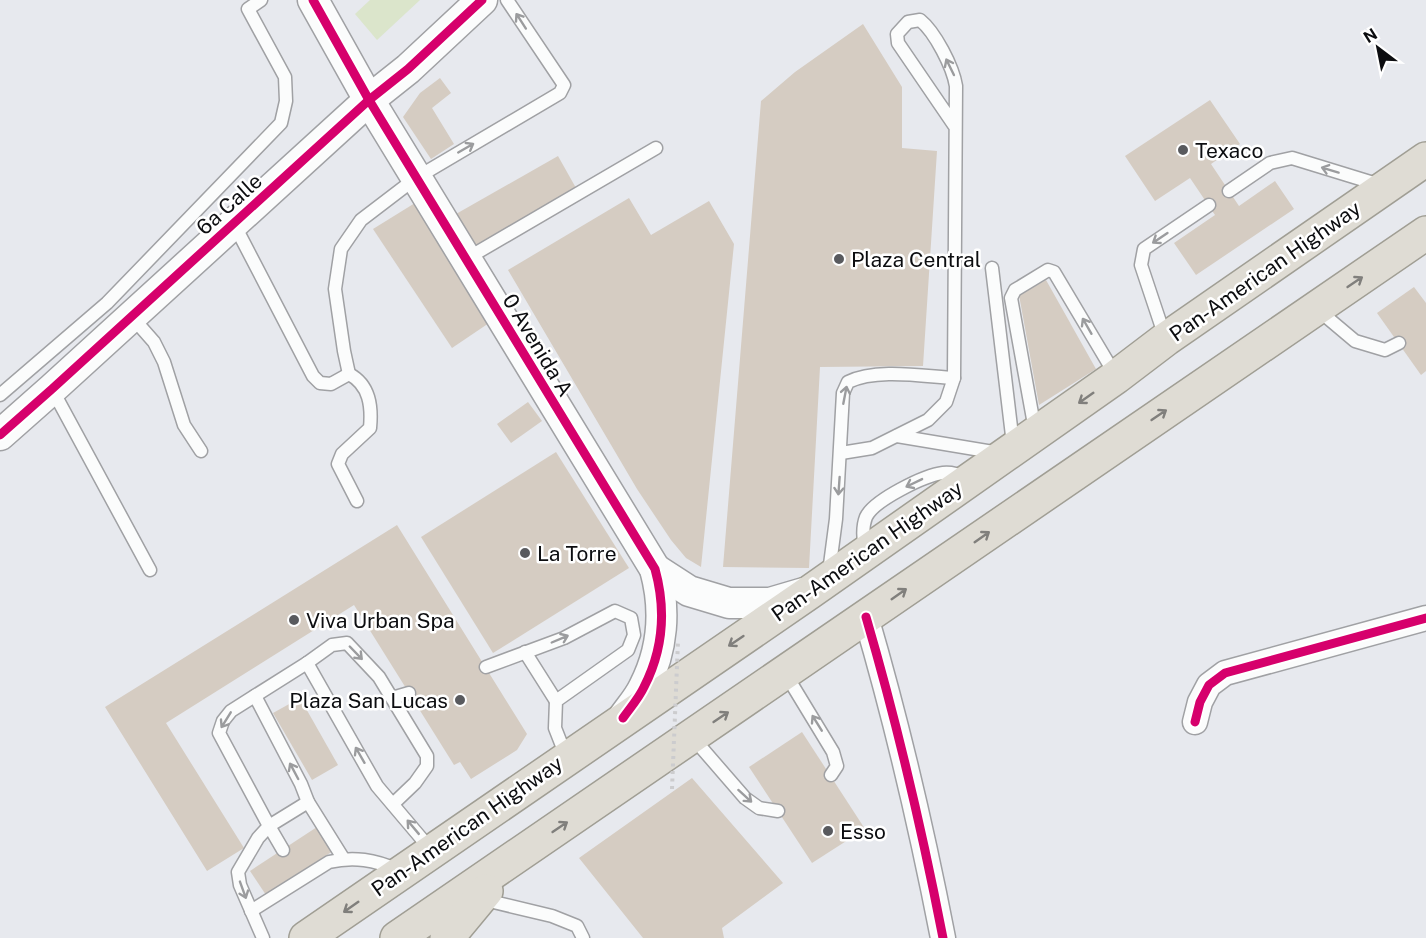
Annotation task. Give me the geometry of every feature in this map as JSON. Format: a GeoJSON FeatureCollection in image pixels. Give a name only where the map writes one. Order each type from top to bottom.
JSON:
{"type":"FeatureCollection","features":[{"type":"Feature","properties":{"kind":"highway","name":"Pan-American Highway"},"geometry":{"type":"LineString","coordinates":[[306,938],[819,585],[1116,377],[1166,339],[1426,159]]}},
{"type":"Feature","properties":{"kind":"highway"},"geometry":{"type":"LineString","coordinates":[[397,938],[1316,308],[1423,239]]}},
{"type":"Feature","properties":{"kind":"highway"},"geometry":{"type":"LineString","coordinates":[[447,938],[512,860]]}},
{"type":"Feature","properties":{"kind":"street","name":"0 Avenida A"},"geometry":{"type":"LineString","coordinates":[[313,0],[369,100],[654,569],[662,619],[657,655],[644,688],[623,718]]}},
{"type":"Feature","properties":{"kind":"street","name":"6a Calle"},"geometry":{"type":"LineString","coordinates":[[0,435],[482,0]]}},
{"type":"Feature","properties":{"kind":"street","name":"0 Avenida A"},"geometry":{"type":"LineString","coordinates":[[654,569],[689,591],[729,603],[770,603],[819,585]]}},
{"type":"Feature","properties":{"kind":"street"},"geometry":{"type":"LineString","coordinates":[[1195,722],[1200,702],[1209,685],[1225,673],[1426,618]]}},
{"type":"Feature","properties":{"kind":"street"},"geometry":{"type":"LineString","coordinates":[[860,621],[933,938]]}},
{"type":"Feature","properties":{"kind":"street"},"geometry":{"type":"LineString","coordinates":[[860,621],[883,674],[912,793],[943,938]]}},
{"type":"Feature","properties":{"kind":"lane"},"geometry":{"type":"LineString","coordinates":[[0,395],[107,303],[281,123],[286,101],[285,77],[246,4],[261,0]]}},
{"type":"Feature","properties":{"kind":"lane"},"geometry":{"type":"LineString","coordinates":[[349,374],[335,289],[341,249],[361,220],[416,178],[560,93],[563,89],[564,85],[507,0]]}},
{"type":"Feature","properties":{"kind":"lane"},"geometry":{"type":"LineString","coordinates":[[841,453],[872,448],[928,420],[946,402],[954,378],[956,86],[954,74],[928,27],[920,20],[908,22],[897,34],[898,43],[954,125]]}},
{"type":"Feature","properties":{"kind":"lane"},"geometry":{"type":"LineString","coordinates":[[465,260],[656,148]]}},
{"type":"Feature","properties":{"kind":"lane"},"geometry":{"type":"LineString","coordinates":[[1229,191],[1270,163],[1292,158],[1386,187]]}},
{"type":"Feature","properties":{"kind":"lane"},"geometry":{"type":"LineString","coordinates":[[1166,339],[1141,265],[1144,249],[1209,205]]}},
{"type":"Feature","properties":{"kind":"lane"},"geometry":{"type":"LineString","coordinates":[[234,224],[313,376],[320,383],[331,384],[349,374]]}},
{"type":"Feature","properties":{"kind":"lane"},"geometry":{"type":"LineString","coordinates":[[992,268],[1018,445]]}},
{"type":"Feature","properties":{"kind":"lane"},"geometry":{"type":"LineString","coordinates":[[1018,445],[1011,298],[1015,290],[1048,270],[1054,272],[1116,377]]}},
{"type":"Feature","properties":{"kind":"lane"},"geometry":{"type":"LineString","coordinates":[[1316,308],[1355,341],[1385,350],[1399,344]]}},
{"type":"Feature","properties":{"kind":"lane"},"geometry":{"type":"LineString","coordinates":[[132,317],[154,342],[164,362],[184,425],[201,451]]}},
{"type":"Feature","properties":{"kind":"lane"},"geometry":{"type":"LineString","coordinates":[[349,374],[358,378],[364,386],[372,412],[370,428],[342,454],[338,464],[357,501]]}},
{"type":"Feature","properties":{"kind":"lane"},"geometry":{"type":"LineString","coordinates":[[819,585],[837,519],[843,393],[848,382],[859,376],[873,374],[954,378]]}},
{"type":"Feature","properties":{"kind":"lane"},"geometry":{"type":"LineString","coordinates":[[52,389],[150,570]]}},
{"type":"Feature","properties":{"kind":"lane"},"geometry":{"type":"LineString","coordinates":[[897,436],[1018,445]]}},
{"type":"Feature","properties":{"kind":"lane"},"geometry":{"type":"LineString","coordinates":[[486,667],[564,638],[615,611],[631,618],[634,635],[628,650],[556,702]]}},
{"type":"Feature","properties":{"kind":"lane"},"geometry":{"type":"LineString","coordinates":[[283,850],[219,733],[223,721],[231,711],[332,645],[347,643],[379,677],[427,756],[427,766],[415,783],[393,804]]}},
{"type":"Feature","properties":{"kind":"lane"},"geometry":{"type":"LineString","coordinates":[[525,652],[556,702],[555,728],[567,758]]}},
{"type":"Feature","properties":{"kind":"lane"},"geometry":{"type":"LineString","coordinates":[[307,663],[377,786],[432,851]]}},
{"type":"Feature","properties":{"kind":"lane"},"geometry":{"type":"LineString","coordinates":[[785,673],[833,752],[837,766],[831,776]]}},
{"type":"Feature","properties":{"kind":"lane"},"geometry":{"type":"LineString","coordinates":[[392,698],[409,693]]}},
{"type":"Feature","properties":{"kind":"lane"},"geometry":{"type":"LineString","coordinates":[[255,696],[308,802],[343,858]]}},
{"type":"Feature","properties":{"kind":"lane"},"geometry":{"type":"LineString","coordinates":[[692,737],[745,798],[759,808],[778,811]]}},
{"type":"Feature","properties":{"kind":"lane"},"geometry":{"type":"LineString","coordinates":[[262,938],[240,885],[238,872],[258,838],[269,826],[308,802]]}},
{"type":"Feature","properties":{"kind":"lane"},"geometry":{"type":"LineString","coordinates":[[251,910],[299,877],[329,862],[343,858],[377,860],[402,872]]}},
{"type":"Feature","properties":{"kind":"lane"},"geometry":{"type":"LineString","coordinates":[[480,899],[552,916],[577,926],[583,938]]}},
{"type":"Feature","properties":{"kind":"path"},"geometry":{"type":"LineString","coordinates":[[672,789],[678,641]]}},
{"type":"Feature","properties":{"kind":"green space"},"geometry":{"type":"Polygon","coordinates":[[[370,0],[420,0],[377,40],[355,14],[370,0]]]}},
{"type":"Feature","properties":{"kind":"building","name":"Plaza Central"},"geometry":{"type":"Polygon","coordinates":[[[863,24],[902,87],[902,148],[937,151],[923,366],[820,367],[809,568],[723,567],[761,101],[795,72],[863,24]]]}},
{"type":"Feature","properties":{"kind":"building"},"geometry":{"type":"Polygon","coordinates":[[[440,78],[451,93],[432,108],[454,144],[431,159],[403,117],[420,93],[440,78]]]}},
{"type":"Feature","properties":{"kind":"building"},"geometry":{"type":"Polygon","coordinates":[[[1210,100],[1240,144],[1211,164],[1239,206],[1275,181],[1294,209],[1196,275],[1174,243],[1215,215],[1190,178],[1155,201],[1125,156],[1210,100]]]}},
{"type":"Feature","properties":{"kind":"building"},"geometry":{"type":"Polygon","coordinates":[[[558,156],[576,188],[474,247],[456,214],[558,156]]]}},
{"type":"Feature","properties":{"kind":"building"},"geometry":{"type":"Polygon","coordinates":[[[629,198],[651,235],[709,201],[734,244],[701,567],[686,558],[671,540],[637,489],[508,270],[629,198]]]}},
{"type":"Feature","properties":{"kind":"building"},"geometry":{"type":"Polygon","coordinates":[[[415,203],[492,321],[452,348],[373,229],[415,203]]]}},
{"type":"Feature","properties":{"kind":"building"},"geometry":{"type":"Polygon","coordinates":[[[1046,280],[1096,369],[1039,405],[1019,295],[1046,280]]]}},
{"type":"Feature","properties":{"kind":"building"},"geometry":{"type":"Polygon","coordinates":[[[1414,287],[1426,303],[1426,371],[1421,375],[1377,313],[1414,287]]]}},
{"type":"Feature","properties":{"kind":"building"},"geometry":{"type":"Polygon","coordinates":[[[528,402],[542,421],[511,443],[497,424],[528,402]]]}},
{"type":"Feature","properties":{"kind":"building","name":"La Torre"},"geometry":{"type":"Polygon","coordinates":[[[556,452],[629,568],[493,653],[421,537],[556,452]]]}},
{"type":"Feature","properties":{"kind":"building","name":"Plaza San Lucas"},"geometry":{"type":"Polygon","coordinates":[[[397,525],[527,734],[517,750],[471,779],[460,762],[454,765],[354,605],[166,723],[244,848],[207,871],[105,707],[397,525]]]}},
{"type":"Feature","properties":{"kind":"building"},"geometry":{"type":"Polygon","coordinates":[[[300,698],[338,765],[312,780],[273,713],[300,698]]]}},
{"type":"Feature","properties":{"kind":"building"},"geometry":{"type":"Polygon","coordinates":[[[802,732],[865,829],[812,863],[749,767],[802,732]]]}},
{"type":"Feature","properties":{"kind":"building"},"geometry":{"type":"Polygon","coordinates":[[[692,778],[783,883],[722,928],[724,938],[643,938],[579,858],[692,778]]]}},
{"type":"Feature","properties":{"kind":"building"},"geometry":{"type":"Polygon","coordinates":[[[317,827],[333,851],[266,895],[250,871],[317,827]]]}},
{"type":"Feature","properties":{"kind":"cycle path"},"geometry":{"type":"LineString","coordinates":[[313,0],[369,100],[655,569],[661,599],[659,644],[644,687],[623,718]]}},
{"type":"Feature","properties":{"kind":"cycle path"},"geometry":{"type":"LineString","coordinates":[[0,435],[482,0]]}},
{"type":"Feature","properties":{"kind":"cycle path"},"geometry":{"type":"LineString","coordinates":[[866,617],[908,777],[943,938]]}},
{"type":"Feature","properties":{"kind":"cycle path"},"geometry":{"type":"LineString","coordinates":[[1195,722],[1200,702],[1209,685],[1225,673],[1426,618]]}},
{"type":"Feature","properties":{"kind":"place","name":"Texaco"},"geometry":{"type":"Point","coordinates":[1183,150]}},
{"type":"Feature","properties":{"kind":"place","name":"Plaza Central"},"geometry":{"type":"Point","coordinates":[839,259]}},
{"type":"Feature","properties":{"kind":"place","name":"La Torre"},"geometry":{"type":"Point","coordinates":[525,553]}},
{"type":"Feature","properties":{"kind":"place","name":"Viva Urban Spa"},"geometry":{"type":"Point","coordinates":[294,620]}},
{"type":"Feature","properties":{"kind":"place","name":"Plaza San Lucas"},"geometry":{"type":"Point","coordinates":[460,700]}},
{"type":"Feature","properties":{"kind":"place","name":"Esso"},"geometry":{"type":"Point","coordinates":[828,831]}}]}
